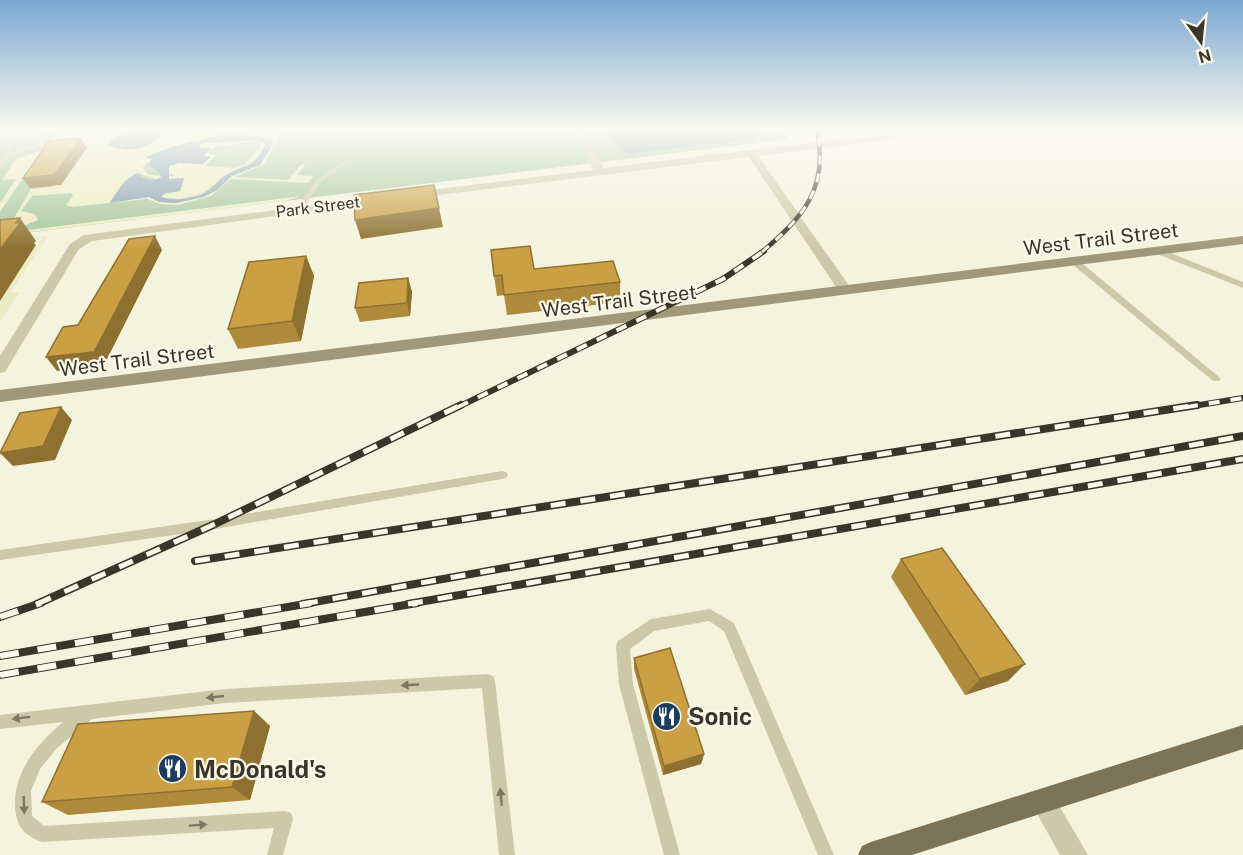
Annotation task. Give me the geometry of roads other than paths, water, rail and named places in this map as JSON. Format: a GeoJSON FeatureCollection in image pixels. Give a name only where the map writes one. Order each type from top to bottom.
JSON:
{"type":"FeatureCollection","features":[{"type":"Feature","properties":{"kind":"main road","name":"West Trail Street"},"geometry":{"type":"LineString","coordinates":[[0,396],[644,318],[845,290],[1243,240]]}},
{"type":"Feature","properties":{"kind":"main road"},"geometry":{"type":"LineString","coordinates":[[871,855],[1243,737]]}},
{"type":"Feature","properties":{"kind":"street","name":"Park Street"},"geometry":{"type":"LineString","coordinates":[[0,368],[74,247],[88,238],[609,170]]}},
{"type":"Feature","properties":{"kind":"street"},"geometry":{"type":"LineString","coordinates":[[763,170],[845,290]]}},
{"type":"Feature","properties":{"kind":"street"},"geometry":{"type":"LineString","coordinates":[[1042,801],[1075,855]]}},
{"type":"Feature","properties":{"kind":"lane"},"geometry":{"type":"LineString","coordinates":[[298,210],[319,181],[335,170]]}},
{"type":"Feature","properties":{"kind":"lane"},"geometry":{"type":"LineString","coordinates":[[1160,252],[1243,285]]}},
{"type":"Feature","properties":{"kind":"lane"},"geometry":{"type":"LineString","coordinates":[[1075,262],[1215,379]]}},
{"type":"Feature","properties":{"kind":"lane"},"geometry":{"type":"LineString","coordinates":[[0,555],[215,524],[502,475]]}},
{"type":"Feature","properties":{"kind":"lane"},"geometry":{"type":"LineString","coordinates":[[672,855],[626,684],[623,646],[651,625],[710,615],[729,627],[826,855]]}},
{"type":"Feature","properties":{"kind":"lane"},"geometry":{"type":"LineString","coordinates":[[0,722],[225,696],[488,681],[507,855]]}},
{"type":"Feature","properties":{"kind":"lane"},"geometry":{"type":"LineString","coordinates":[[91,711],[53,739],[32,767],[23,789],[24,820],[42,834],[285,819],[275,855]]}},
{"type":"Feature","properties":{"kind":"water"},"geometry":{"type":"Polygon","coordinates":[[[155,170],[169,170],[169,179],[184,178],[180,191],[165,193],[161,197],[180,199],[205,193],[231,172],[248,170],[232,176],[217,190],[203,197],[176,203],[159,202],[149,197],[110,203],[125,182],[138,173],[148,180],[161,177],[155,170]]]}},
{"type":"Feature","properties":{"kind":"railway"},"geometry":{"type":"LineString","coordinates":[[762,252],[801,213],[816,185],[819,170]]}},
{"type":"Feature","properties":{"kind":"railway"},"geometry":{"type":"LineString","coordinates":[[458,407],[723,279],[764,251]]}},
{"type":"Feature","properties":{"kind":"railway"},"geometry":{"type":"LineString","coordinates":[[1187,407],[1243,398]]}},
{"type":"Feature","properties":{"kind":"railway"},"geometry":{"type":"LineString","coordinates":[[37,604],[215,524],[461,405]]}},
{"type":"Feature","properties":{"kind":"railway"},"geometry":{"type":"LineString","coordinates":[[195,561],[1197,405]]}},
{"type":"Feature","properties":{"kind":"railway"},"geometry":{"type":"LineString","coordinates":[[303,604],[1243,436]]}},
{"type":"Feature","properties":{"kind":"railway"},"geometry":{"type":"LineString","coordinates":[[408,604],[1243,459]]}},
{"type":"Feature","properties":{"kind":"railway"},"geometry":{"type":"LineString","coordinates":[[0,617],[41,603]]}},
{"type":"Feature","properties":{"kind":"railway"},"geometry":{"type":"LineString","coordinates":[[0,656],[311,603]]}},
{"type":"Feature","properties":{"kind":"railway"},"geometry":{"type":"LineString","coordinates":[[0,675],[417,603]]}},
{"type":"Feature","properties":{"kind":"place","name":"Sonic"},"geometry":{"type":"Point","coordinates":[667,716]}},
{"type":"Feature","properties":{"kind":"place","name":"McDonald's"},"geometry":{"type":"Point","coordinates":[173,769]}}]}
